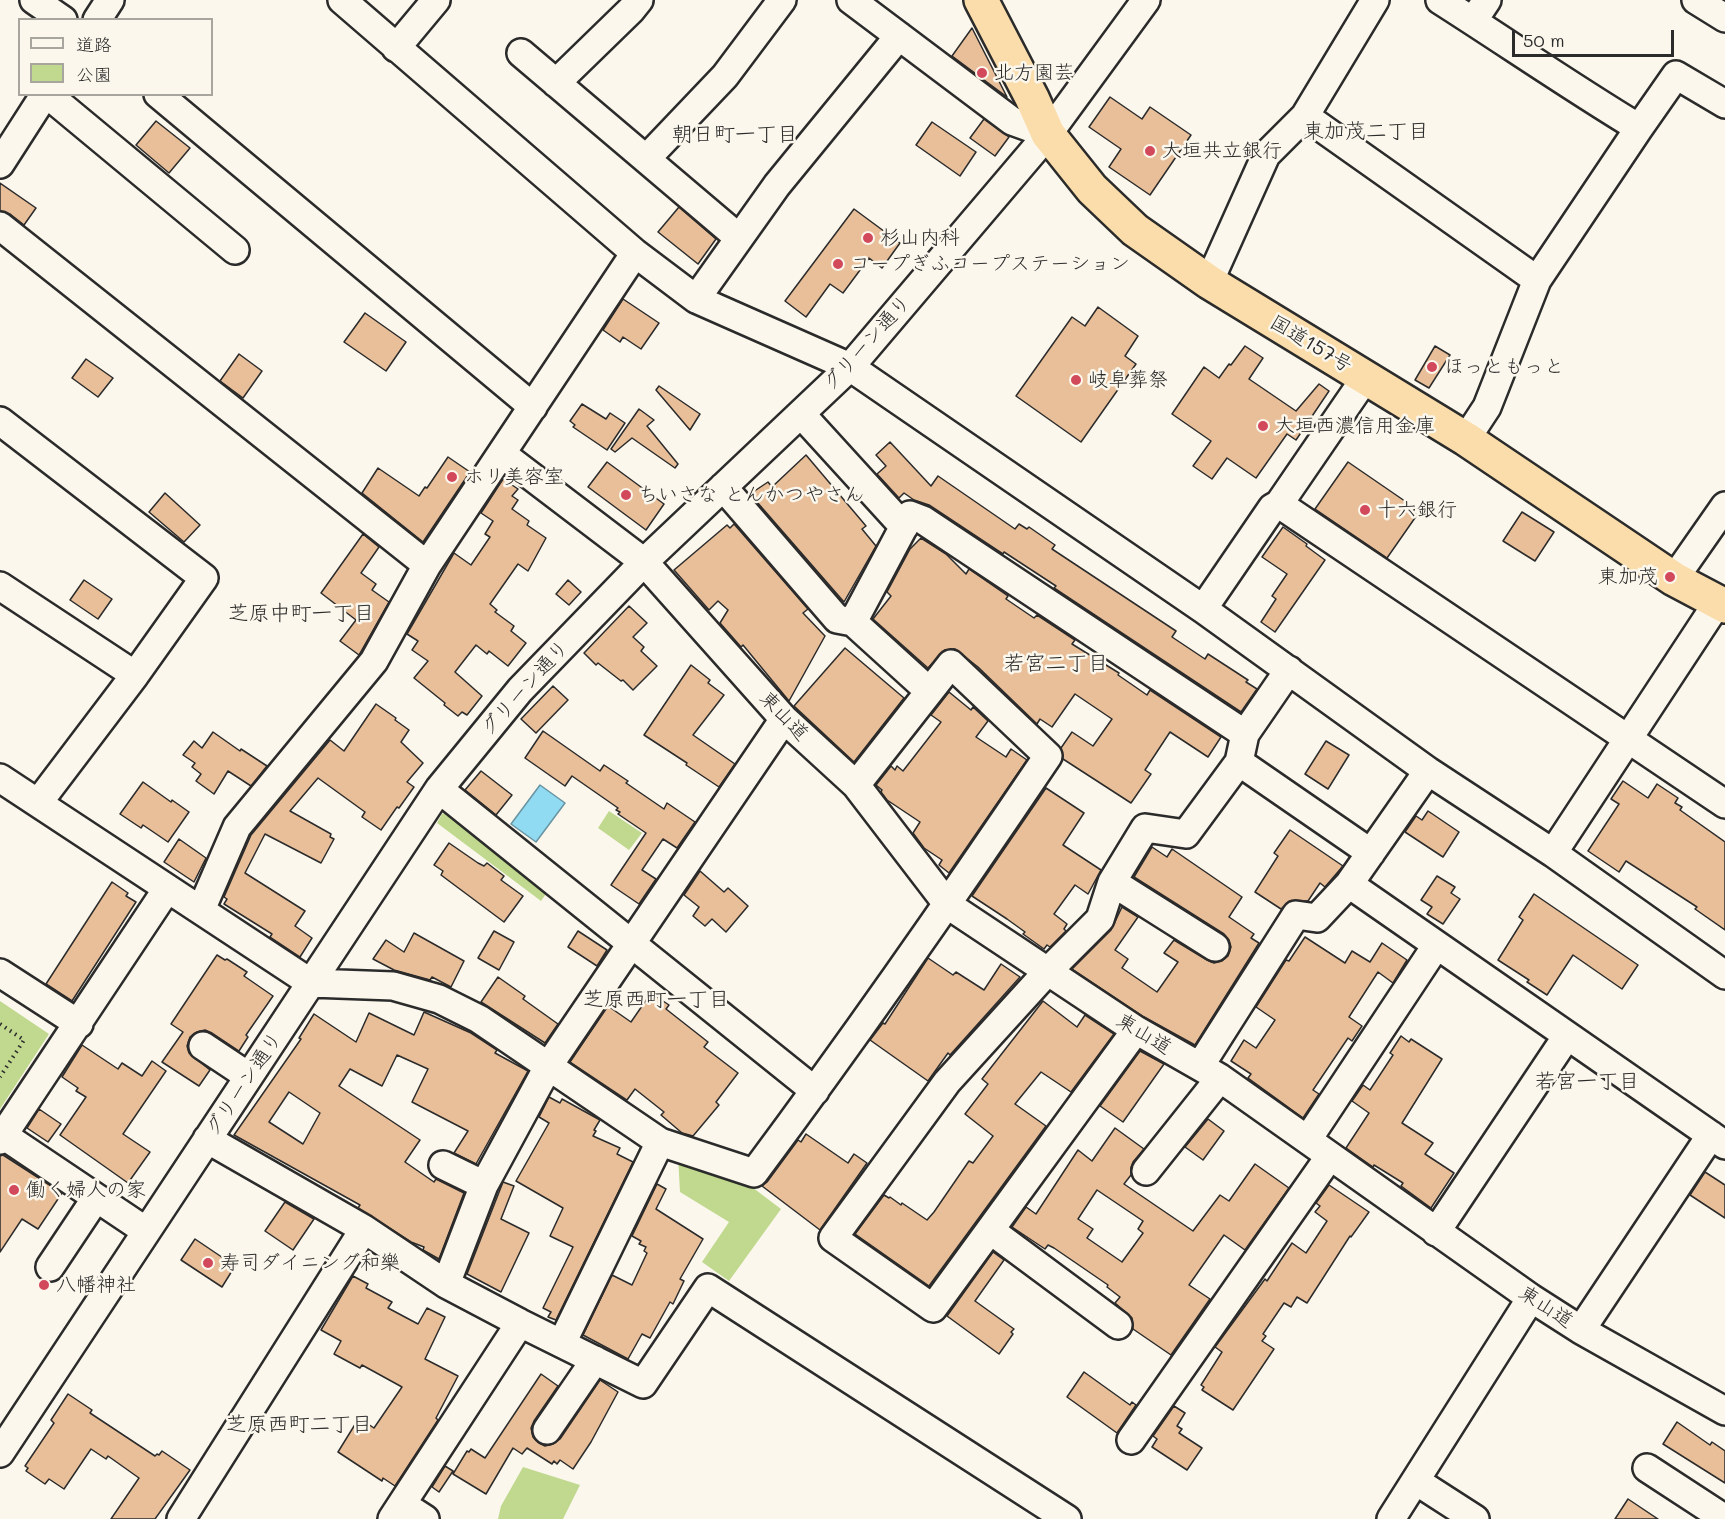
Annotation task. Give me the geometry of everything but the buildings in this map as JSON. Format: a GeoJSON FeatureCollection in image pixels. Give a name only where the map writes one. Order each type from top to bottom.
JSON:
{"type":"FeatureCollection","features":[{"type":"Feature","properties":{"kind":"highway","name":"国道157号"},"geometry":{"type":"LineString","coordinates":[[981,0],[1032,98],[1047,134],[1092,189],[1135,230],[1209,282],[1467,439],[1674,579],[1721,604]]}},
{"type":"Feature","properties":{"kind":"street"},"geometry":{"type":"LineString","coordinates":[[34,0],[60,18]]}},
{"type":"Feature","properties":{"kind":"street"},"geometry":{"type":"LineString","coordinates":[[98,18],[110,0]]}},
{"type":"Feature","properties":{"kind":"street"},"geometry":{"type":"LineString","coordinates":[[342,0],[634,253],[696,300],[850,367],[1203,609],[1428,771],[1553,853],[1725,975]]}},
{"type":"Feature","properties":{"kind":"street"},"geometry":{"type":"LineString","coordinates":[[396,48],[436,0]]}},
{"type":"Feature","properties":{"kind":"street"},"geometry":{"type":"LineString","coordinates":[[556,83],[639,0]]}},
{"type":"Feature","properties":{"kind":"street"},"geometry":{"type":"LineString","coordinates":[[646,159],[725,76],[782,0]]}},
{"type":"Feature","properties":{"kind":"street"},"geometry":{"type":"LineString","coordinates":[[851,0],[1012,121],[1047,134]]}},
{"type":"Feature","properties":{"kind":"street","name":"グリーン通り"},"geometry":{"type":"LineString","coordinates":[[0,1453],[438,789],[520,690],[644,562],[850,367],[1047,134],[1146,0]]}},
{"type":"Feature","properties":{"kind":"street"},"geometry":{"type":"LineString","coordinates":[[1209,282],[1266,155],[1305,117],[1375,0]]}},
{"type":"Feature","properties":{"kind":"street"},"geometry":{"type":"LineString","coordinates":[[1440,0],[1480,11],[1578,92],[1639,128]]}},
{"type":"Feature","properties":{"kind":"street"},"geometry":{"type":"LineString","coordinates":[[1696,0],[1725,18]]}},
{"type":"Feature","properties":{"kind":"street"},"geometry":{"type":"LineString","coordinates":[[696,300],[777,184],[899,36]]}},
{"type":"Feature","properties":{"kind":"street"},"geometry":{"type":"LineString","coordinates":[[521,53],[739,238]]}},
{"type":"Feature","properties":{"kind":"street"},"geometry":{"type":"LineString","coordinates":[[1467,439],[1487,407],[1537,280],[1676,75],[1725,104]]}},
{"type":"Feature","properties":{"kind":"street"},"geometry":{"type":"LineString","coordinates":[[0,164],[45,96]]}},
{"type":"Feature","properties":{"kind":"street"},"geometry":{"type":"LineString","coordinates":[[48,96],[235,250]]}},
{"type":"Feature","properties":{"kind":"street"},"geometry":{"type":"LineString","coordinates":[[160,96],[533,407]]}},
{"type":"Feature","properties":{"kind":"street"},"geometry":{"type":"LineString","coordinates":[[1305,117],[1537,280]]}},
{"type":"Feature","properties":{"kind":"street"},"geometry":{"type":"LineString","coordinates":[[0,226],[427,565]]}},
{"type":"Feature","properties":{"kind":"street"},"geometry":{"type":"LineString","coordinates":[[201,910],[237,827],[374,661],[427,565],[634,253]]}},
{"type":"Feature","properties":{"kind":"street"},"geometry":{"type":"LineString","coordinates":[[1203,609],[1272,508],[1279,504],[1366,377]]}},
{"type":"Feature","properties":{"kind":"street"},"geometry":{"type":"LineString","coordinates":[[801,414],[904,527]]}},
{"type":"Feature","properties":{"kind":"street"},"geometry":{"type":"LineString","coordinates":[[0,422],[204,578],[135,675],[38,803]]}},
{"type":"Feature","properties":{"kind":"street","name":"東山道"},"geometry":{"type":"LineString","coordinates":[[502,454],[644,562],[784,719],[855,785],[948,905],[1136,1030],[1210,1072],[1531,1298],[1581,1330],[1725,1411]]}},
{"type":"Feature","properties":{"kind":"street"},"geometry":{"type":"LineString","coordinates":[[723,487],[837,619],[853,622],[929,691]]}},
{"type":"Feature","properties":{"kind":"street"},"geometry":{"type":"LineString","coordinates":[[1279,504],[1725,804]]}},
{"type":"Feature","properties":{"kind":"street"},"geometry":{"type":"LineString","coordinates":[[1674,579],[1725,506]]}},
{"type":"Feature","properties":{"kind":"street"},"geometry":{"type":"LineString","coordinates":[[853,622],[910,515],[923,520],[1245,734]]}},
{"type":"Feature","properties":{"kind":"street"},"geometry":{"type":"LineString","coordinates":[[0,586],[135,675]]}},
{"type":"Feature","properties":{"kind":"street"},"geometry":{"type":"LineString","coordinates":[[1553,853],[1627,739],[1721,604]]}},
{"type":"Feature","properties":{"kind":"street"},"geometry":{"type":"LineString","coordinates":[[0,778],[311,983],[393,986],[439,999],[479,1019],[660,1142],[754,1173],[948,905],[1048,756],[951,664],[855,785]]}},
{"type":"Feature","properties":{"kind":"street"},"geometry":{"type":"LineString","coordinates":[[1136,1030],[933,1308],[833,1238],[947,1082],[1048,971],[1100,919],[1112,882],[1146,828],[1186,834],[1239,762],[1245,734],[1289,670]]}},
{"type":"Feature","properties":{"kind":"street"},"geometry":{"type":"LineString","coordinates":[[446,1284],[484,1185],[549,1065],[784,719]]}},
{"type":"Feature","properties":{"kind":"street"},"geometry":{"type":"LineString","coordinates":[[1239,762],[1371,853]]}},
{"type":"Feature","properties":{"kind":"street"},"geometry":{"type":"LineString","coordinates":[[1146,1171],[1210,1072],[1296,915],[1317,918],[1349,884],[1428,771]]}},
{"type":"Feature","properties":{"kind":"street"},"geometry":{"type":"LineString","coordinates":[[438,789],[815,1090]]}},
{"type":"Feature","properties":{"kind":"street"},"geometry":{"type":"LineString","coordinates":[[1112,882],[1215,947]]}},
{"type":"Feature","properties":{"kind":"street"},"geometry":{"type":"LineString","coordinates":[[1349,884],[1718,1140],[1581,1330]]}},
{"type":"Feature","properties":{"kind":"street"},"geometry":{"type":"LineString","coordinates":[[146,1231],[2,1138],[167,889]]}},
{"type":"Feature","properties":{"kind":"street"},"geometry":{"type":"LineString","coordinates":[[1308,1139],[1436,946]]}},
{"type":"Feature","properties":{"kind":"street"},"geometry":{"type":"LineString","coordinates":[[0,973],[79,1024]]}},
{"type":"Feature","properties":{"kind":"street"},"geometry":{"type":"LineString","coordinates":[[1436,1232],[1567,1036]]}},
{"type":"Feature","properties":{"kind":"street"},"geometry":{"type":"LineString","coordinates":[[203,1046],[248,1076]]}},
{"type":"Feature","properties":{"kind":"street"},"geometry":{"type":"LineString","coordinates":[[207,1139],[364,1229],[446,1284],[643,1384],[708,1287],[1067,1519]]}},
{"type":"Feature","properties":{"kind":"street"},"geometry":{"type":"LineString","coordinates":[[562,1343],[660,1142]]}},
{"type":"Feature","properties":{"kind":"street"},"geometry":{"type":"LineString","coordinates":[[1131,1440],[1330,1156]]}},
{"type":"Feature","properties":{"kind":"street"},"geometry":{"type":"LineString","coordinates":[[443,1165],[484,1185]]}},
{"type":"Feature","properties":{"kind":"street"},"geometry":{"type":"LineString","coordinates":[[50,1266],[96,1198]]}},
{"type":"Feature","properties":{"kind":"street"},"geometry":{"type":"LineString","coordinates":[[180,1519],[364,1229]]}},
{"type":"Feature","properties":{"kind":"street"},"geometry":{"type":"LineString","coordinates":[[990,1230],[1118,1325]]}},
{"type":"Feature","properties":{"kind":"street"},"geometry":{"type":"LineString","coordinates":[[1391,1519],[1531,1298]]}},
{"type":"Feature","properties":{"kind":"street"},"geometry":{"type":"LineString","coordinates":[[409,1515],[520,1323]]}},
{"type":"Feature","properties":{"kind":"street"},"geometry":{"type":"LineString","coordinates":[[547,1430],[595,1360]]}},
{"type":"Feature","properties":{"kind":"street"},"geometry":{"type":"LineString","coordinates":[[1647,1468],[1720,1513]]}},
{"type":"Feature","properties":{"kind":"street"},"geometry":{"type":"LineString","coordinates":[[1416,1481],[1475,1519]]}},
{"type":"Feature","properties":{"kind":"path"},"geometry":{"type":"LineString","coordinates":[[0,1024],[24,1040],[0,1077]]}},
{"type":"Feature","properties":{"kind":"green space"},"geometry":{"type":"Polygon","coordinates":[[[451,811],[548,891],[541,901],[437,823],[442,814],[451,811]]]}},
{"type":"Feature","properties":{"kind":"green space"},"geometry":{"type":"Polygon","coordinates":[[[609,811],[642,833],[629,850],[598,828],[609,811]]]}},
{"type":"Feature","properties":{"kind":"green space"},"geometry":{"type":"Polygon","coordinates":[[[0,1001],[49,1034],[0,1109],[0,1001]]]}},
{"type":"Feature","properties":{"kind":"green space"},"geometry":{"type":"Polygon","coordinates":[[[678,1156],[744,1181],[781,1209],[729,1281],[702,1262],[729,1222],[680,1192],[678,1156]]]}},
{"type":"Feature","properties":{"kind":"green space"},"geometry":{"type":"Polygon","coordinates":[[[523,1467],[580,1485],[563,1519],[498,1519],[501,1506],[523,1467]]]}},
{"type":"Feature","properties":{"kind":"water"},"geometry":{"type":"Polygon","coordinates":[[[540,785],[565,803],[536,842],[511,824],[540,785]]]}},
{"type":"Feature","properties":{"kind":"place","name":"北方園芸"},"geometry":{"type":"Point","coordinates":[982,73]}},
{"type":"Feature","properties":{"kind":"place","name":"大垣共立銀行"},"geometry":{"type":"Point","coordinates":[1150,151]}},
{"type":"Feature","properties":{"kind":"place","name":"杉山内科"},"geometry":{"type":"Point","coordinates":[868,238]}},
{"type":"Feature","properties":{"kind":"place","name":"コープぎふコープステーション"},"geometry":{"type":"Point","coordinates":[838,264]}},
{"type":"Feature","properties":{"kind":"place","name":"ほっともっと"},"geometry":{"type":"Point","coordinates":[1432,367]}},
{"type":"Feature","properties":{"kind":"place","name":"岐阜葬祭"},"geometry":{"type":"Point","coordinates":[1076,380]}},
{"type":"Feature","properties":{"kind":"place","name":"大垣西濃信用金庫"},"geometry":{"type":"Point","coordinates":[1263,426]}},
{"type":"Feature","properties":{"kind":"place","name":"ホリ美容室"},"geometry":{"type":"Point","coordinates":[452,477]}},
{"type":"Feature","properties":{"kind":"place","name":"ちいさな とんかつやさん"},"geometry":{"type":"Point","coordinates":[626,495]}},
{"type":"Feature","properties":{"kind":"place","name":"十六銀行"},"geometry":{"type":"Point","coordinates":[1365,510]}},
{"type":"Feature","properties":{"kind":"place","name":"東加茂"},"geometry":{"type":"Point","coordinates":[1670,577]}},
{"type":"Feature","properties":{"kind":"place","name":"働く婦人の家"},"geometry":{"type":"Point","coordinates":[14,1190]}},
{"type":"Feature","properties":{"kind":"place","name":"寿司ダイニング和樂"},"geometry":{"type":"Point","coordinates":[208,1263]}},
{"type":"Feature","properties":{"kind":"place","name":"八幡神社"},"geometry":{"type":"Point","coordinates":[44,1285]}},
{"type":"Feature","properties":{"kind":"district","name":"東加茂二丁目"},"geometry":{"type":"Point","coordinates":[1366,132]}},
{"type":"Feature","properties":{"kind":"district","name":"朝日町一丁目"},"geometry":{"type":"Point","coordinates":[735,135]}},
{"type":"Feature","properties":{"kind":"district","name":"芝原中町一丁目"},"geometry":{"type":"Point","coordinates":[301,614]}},
{"type":"Feature","properties":{"kind":"district","name":"若宮二丁目"},"geometry":{"type":"Point","coordinates":[1056,664]}},
{"type":"Feature","properties":{"kind":"district","name":"芝原西町一丁目"},"geometry":{"type":"Point","coordinates":[656,1000]}},
{"type":"Feature","properties":{"kind":"district","name":"若宮一丁目"},"geometry":{"type":"Point","coordinates":[1587,1082]}},
{"type":"Feature","properties":{"kind":"district","name":"芝原西町二丁目"},"geometry":{"type":"Point","coordinates":[299,1425]}}]}
